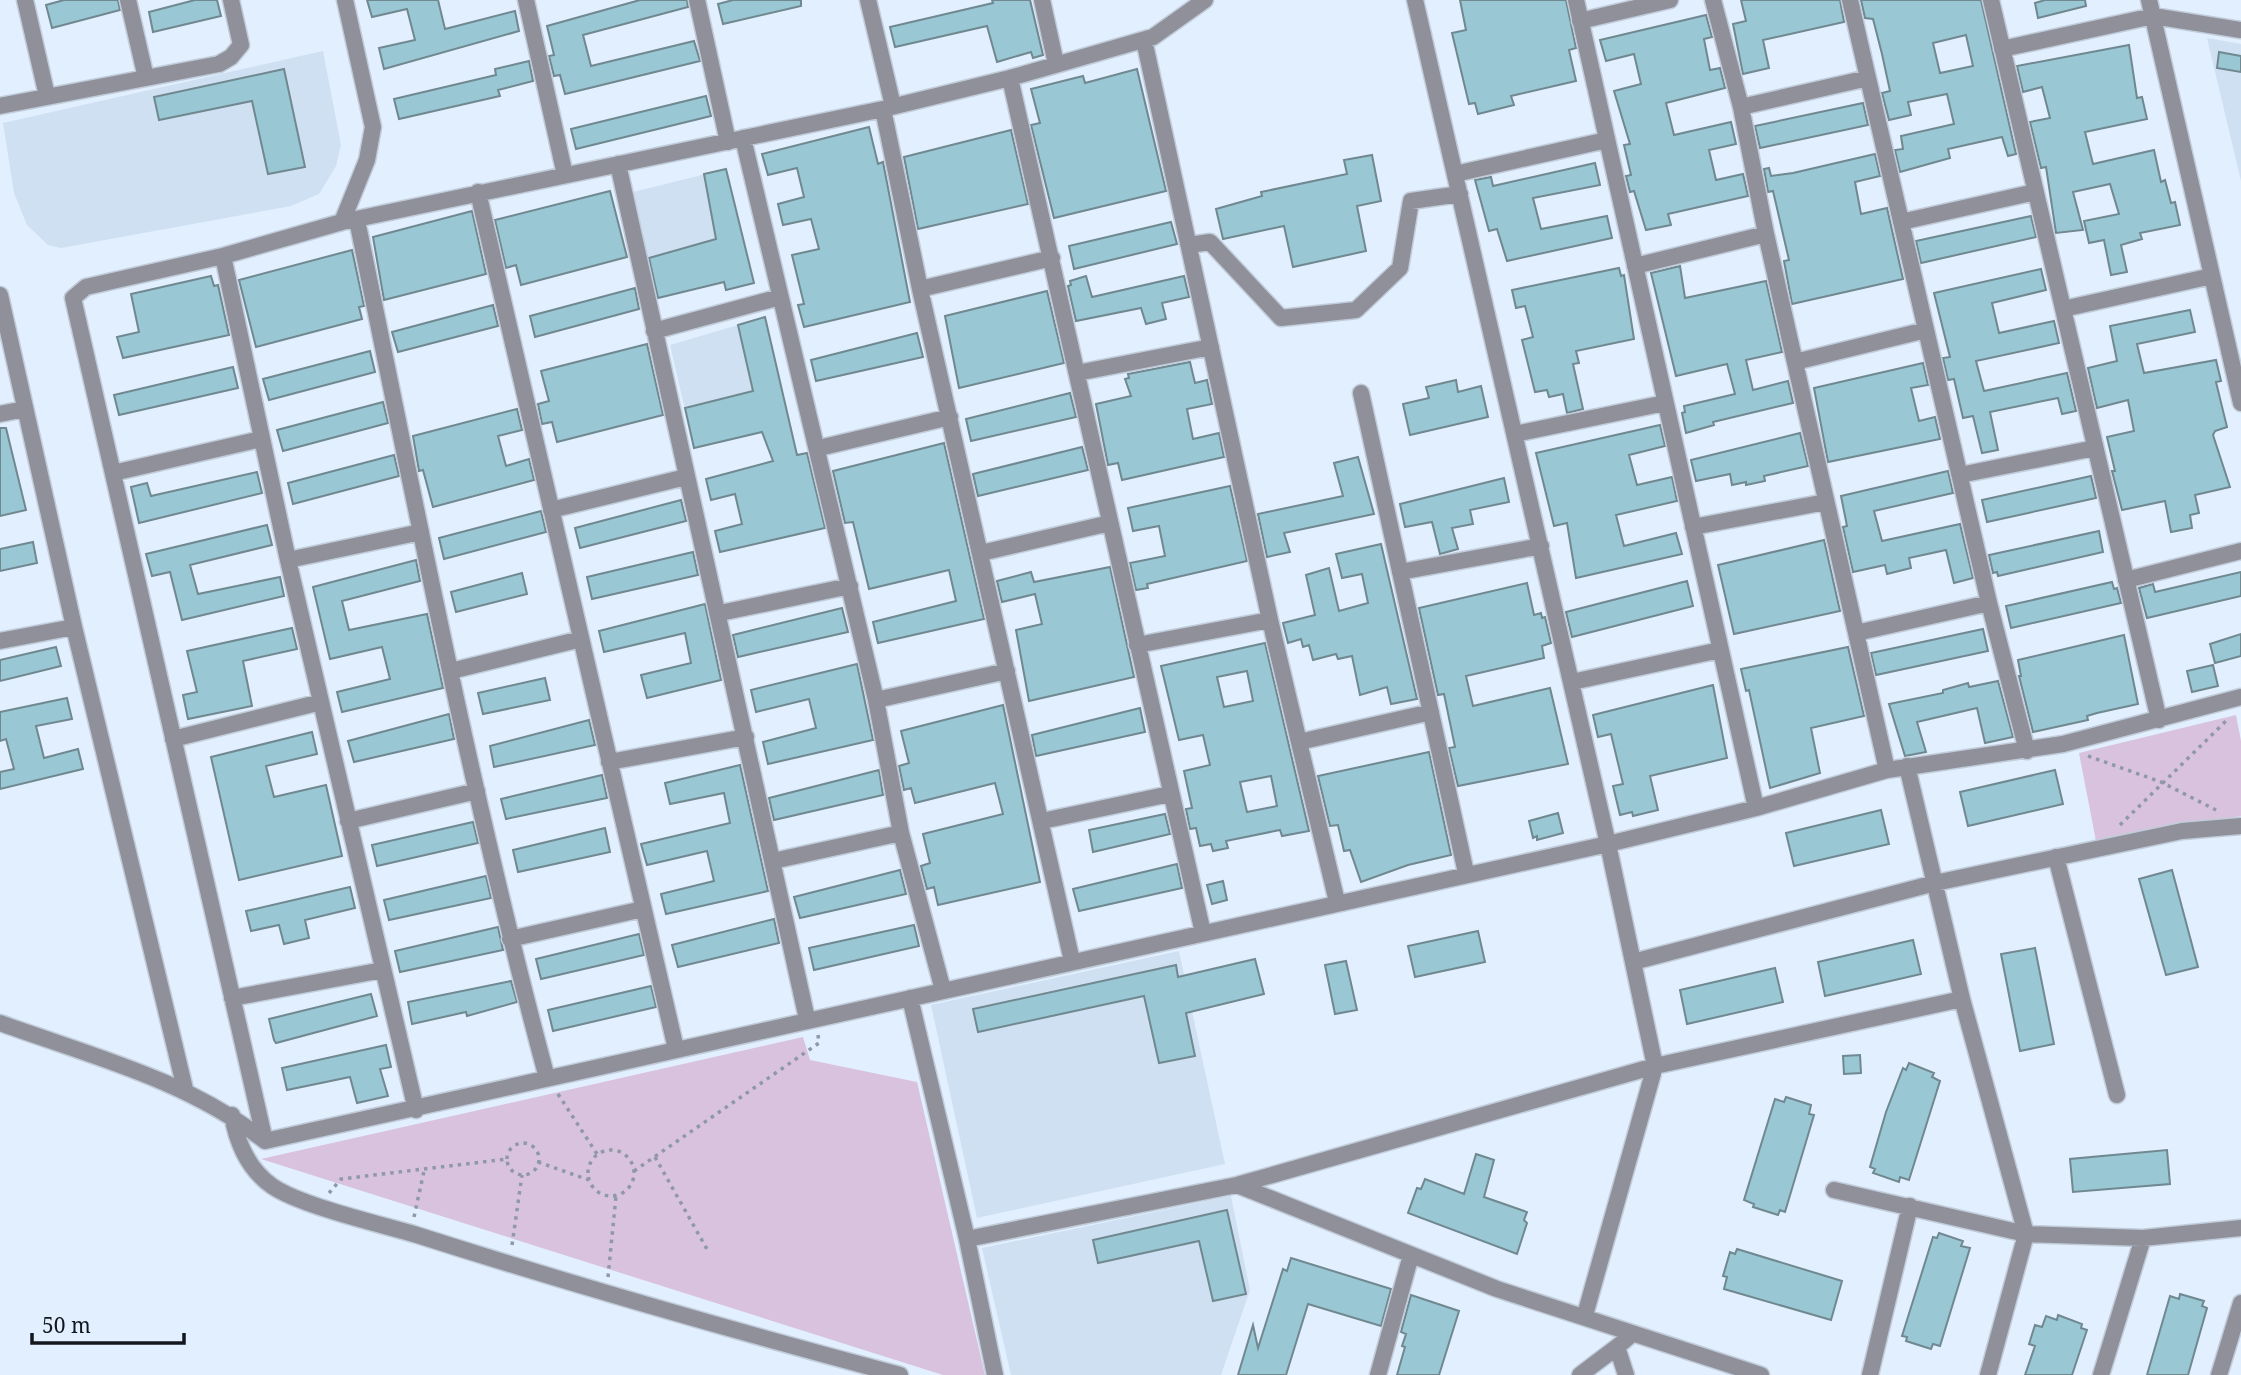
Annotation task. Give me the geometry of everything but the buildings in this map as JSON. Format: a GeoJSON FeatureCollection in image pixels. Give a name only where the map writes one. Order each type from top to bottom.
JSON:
{"type":"FeatureCollection","features":[{"type":"Feature","properties":{"kind":"street"},"geometry":{"type":"LineString","coordinates":[[25,0],[47,96]]}},
{"type":"Feature","properties":{"kind":"street"},"geometry":{"type":"LineString","coordinates":[[128,0],[146,78]]}},
{"type":"Feature","properties":{"kind":"street"},"geometry":{"type":"LineString","coordinates":[[0,106],[219,64],[232,57],[241,45],[230,0]]}},
{"type":"Feature","properties":{"kind":"street"},"geometry":{"type":"LineString","coordinates":[[345,0],[373,127],[350,221],[510,939],[547,1078]]}},
{"type":"Feature","properties":{"kind":"street"},"geometry":{"type":"LineString","coordinates":[[526,0],[565,175]]}},
{"type":"Feature","properties":{"kind":"street"},"geometry":{"type":"LineString","coordinates":[[697,0],[819,448],[876,700],[901,833],[943,990]]}},
{"type":"Feature","properties":{"kind":"street"},"geometry":{"type":"LineString","coordinates":[[868,0],[920,289],[1072,961]]}},
{"type":"Feature","properties":{"kind":"street"},"geometry":{"type":"LineString","coordinates":[[1042,0],[1056,64]]}},
{"type":"Feature","properties":{"kind":"street"},"geometry":{"type":"LineString","coordinates":[[265,1141],[73,298],[86,287],[223,256],[350,221],[888,108],[1010,78],[1153,37],[1205,0]]}},
{"type":"Feature","properties":{"kind":"street"},"geometry":{"type":"LineString","coordinates":[[1415,0],[1572,682],[1655,1066],[1585,1315]]}},
{"type":"Feature","properties":{"kind":"street"},"geometry":{"type":"LineString","coordinates":[[1576,0],[1756,808]]}},
{"type":"Feature","properties":{"kind":"street"},"geometry":{"type":"LineString","coordinates":[[1580,21],[1670,0]]}},
{"type":"Feature","properties":{"kind":"street"},"geometry":{"type":"LineString","coordinates":[[1713,0],[1741,107],[1766,234],[1886,770]]}},
{"type":"Feature","properties":{"kind":"street"},"geometry":{"type":"LineString","coordinates":[[1850,0],[1989,603],[2027,751]]}},
{"type":"Feature","properties":{"kind":"street"},"geometry":{"type":"LineString","coordinates":[[1991,0],[2159,720]]}},
{"type":"Feature","properties":{"kind":"street"},"geometry":{"type":"LineString","coordinates":[[2002,49],[2151,8],[2241,30]]}},
{"type":"Feature","properties":{"kind":"street"},"geometry":{"type":"LineString","coordinates":[[2151,8],[2241,403]]}},
{"type":"Feature","properties":{"kind":"street"},"geometry":{"type":"LineString","coordinates":[[1144,40],[1270,620],[1337,902]]}},
{"type":"Feature","properties":{"kind":"street"},"geometry":{"type":"LineString","coordinates":[[1010,78],[1203,933]]}},
{"type":"Feature","properties":{"kind":"street"},"geometry":{"type":"LineString","coordinates":[[1741,107],[1868,78]]}},
{"type":"Feature","properties":{"kind":"street"},"geometry":{"type":"LineString","coordinates":[[1455,174],[1607,140]]}},
{"type":"Feature","properties":{"kind":"street"},"geometry":{"type":"LineString","coordinates":[[618,164],[773,861],[812,1018]]}},
{"type":"Feature","properties":{"kind":"street"},"geometry":{"type":"LineString","coordinates":[[478,192],[676,1049]]}},
{"type":"Feature","properties":{"kind":"street"},"geometry":{"type":"LineString","coordinates":[[1901,222],[2035,192]]}},
{"type":"Feature","properties":{"kind":"street"},"geometry":{"type":"LineString","coordinates":[[1189,245],[1210,242],[1282,318],[1356,310],[1400,268],[1411,201],[1460,194]]}},
{"type":"Feature","properties":{"kind":"street"},"geometry":{"type":"LineString","coordinates":[[1635,266],[1766,234]]}},
{"type":"Feature","properties":{"kind":"street"},"geometry":{"type":"LineString","coordinates":[[223,256],[288,560],[416,1110]]}},
{"type":"Feature","properties":{"kind":"street"},"geometry":{"type":"LineString","coordinates":[[920,289],[1052,258]]}},
{"type":"Feature","properties":{"kind":"street"},"geometry":{"type":"LineString","coordinates":[[2063,309],[2212,276]]}},
{"type":"Feature","properties":{"kind":"street"},"geometry":{"type":"LineString","coordinates":[[0,295],[74,627],[185,1089]]}},
{"type":"Feature","properties":{"kind":"street"},"geometry":{"type":"LineString","coordinates":[[654,331],[779,297]]}},
{"type":"Feature","properties":{"kind":"street"},"geometry":{"type":"LineString","coordinates":[[1795,362],[1926,330]]}},
{"type":"Feature","properties":{"kind":"street"},"geometry":{"type":"LineString","coordinates":[[1077,373],[1211,347]]}},
{"type":"Feature","properties":{"kind":"street"},"geometry":{"type":"LineString","coordinates":[[1360,393],[1466,873]]}},
{"type":"Feature","properties":{"kind":"street"},"geometry":{"type":"LineString","coordinates":[[1515,433],[1665,403]]}},
{"type":"Feature","properties":{"kind":"street"},"geometry":{"type":"LineString","coordinates":[[0,414],[25,409]]}},
{"type":"Feature","properties":{"kind":"street"},"geometry":{"type":"LineString","coordinates":[[819,448],[950,417]]}},
{"type":"Feature","properties":{"kind":"street"},"geometry":{"type":"LineString","coordinates":[[113,473],[261,439]]}},
{"type":"Feature","properties":{"kind":"street"},"geometry":{"type":"LineString","coordinates":[[1960,475],[2095,448]]}},
{"type":"Feature","properties":{"kind":"street"},"geometry":{"type":"LineString","coordinates":[[551,510],[686,477]]}},
{"type":"Feature","properties":{"kind":"street"},"geometry":{"type":"LineString","coordinates":[[1693,527],[1826,502]]}},
{"type":"Feature","properties":{"kind":"street"},"geometry":{"type":"LineString","coordinates":[[981,553],[1110,523]]}},
{"type":"Feature","properties":{"kind":"street"},"geometry":{"type":"LineString","coordinates":[[288,560],[421,532]]}},
{"type":"Feature","properties":{"kind":"street"},"geometry":{"type":"LineString","coordinates":[[1400,572],[1541,546]]}},
{"type":"Feature","properties":{"kind":"street"},"geometry":{"type":"LineString","coordinates":[[2126,580],[2241,551]]}},
{"type":"Feature","properties":{"kind":"street"},"geometry":{"type":"LineString","coordinates":[[720,613],[850,586]]}},
{"type":"Feature","properties":{"kind":"street"},"geometry":{"type":"LineString","coordinates":[[1856,633],[1989,603]]}},
{"type":"Feature","properties":{"kind":"street"},"geometry":{"type":"LineString","coordinates":[[1137,645],[1270,620]]}},
{"type":"Feature","properties":{"kind":"street"},"geometry":{"type":"LineString","coordinates":[[0,641],[74,627]]}},
{"type":"Feature","properties":{"kind":"street"},"geometry":{"type":"LineString","coordinates":[[451,671],[581,639]]}},
{"type":"Feature","properties":{"kind":"street"},"geometry":{"type":"LineString","coordinates":[[1572,682],[1720,650]]}},
{"type":"Feature","properties":{"kind":"street"},"geometry":{"type":"LineString","coordinates":[[876,700],[1007,671]]}},
{"type":"Feature","properties":{"kind":"street"},"geometry":{"type":"LineString","coordinates":[[0,1023],[185,1089],[232,1115],[265,1141],[416,1110],[812,1018],[1466,873],[1608,844],[1756,808],[1886,770],[2027,751],[2159,720],[2241,697]]}},
{"type":"Feature","properties":{"kind":"street"},"geometry":{"type":"LineString","coordinates":[[173,739],[321,702]]}},
{"type":"Feature","properties":{"kind":"street"},"geometry":{"type":"LineString","coordinates":[[1299,743],[1431,712]]}},
{"type":"Feature","properties":{"kind":"street"},"geometry":{"type":"LineString","coordinates":[[609,762],[746,737]]}},
{"type":"Feature","properties":{"kind":"street"},"geometry":{"type":"LineString","coordinates":[[1907,766],[1962,999],[2026,1234],[1988,1375]]}},
{"type":"Feature","properties":{"kind":"street"},"geometry":{"type":"LineString","coordinates":[[348,821],[477,791]]}},
{"type":"Feature","properties":{"kind":"street"},"geometry":{"type":"LineString","coordinates":[[1042,821],[1170,793]]}},
{"type":"Feature","properties":{"kind":"street"},"geometry":{"type":"LineString","coordinates":[[1633,962],[1936,883],[2182,831],[2241,826]]}},
{"type":"Feature","properties":{"kind":"street"},"geometry":{"type":"LineString","coordinates":[[773,861],[901,833]]}},
{"type":"Feature","properties":{"kind":"street"},"geometry":{"type":"LineString","coordinates":[[2056,858],[2117,1095]]}},
{"type":"Feature","properties":{"kind":"street"},"geometry":{"type":"LineString","coordinates":[[510,939],[643,909]]}},
{"type":"Feature","properties":{"kind":"street"},"geometry":{"type":"LineString","coordinates":[[232,998],[383,970]]}},
{"type":"Feature","properties":{"kind":"street"},"geometry":{"type":"LineString","coordinates":[[910,998],[967,1239],[995,1375]]}},
{"type":"Feature","properties":{"kind":"street"},"geometry":{"type":"LineString","coordinates":[[967,1239],[1237,1185],[1655,1066],[1962,999]]}},
{"type":"Feature","properties":{"kind":"street"},"geometry":{"type":"LineString","coordinates":[[232,1115],[241,1149],[254,1171],[274,1188],[319,1205],[509,1265],[700,1321],[900,1375]]}},
{"type":"Feature","properties":{"kind":"street"},"geometry":{"type":"LineString","coordinates":[[1237,1185],[1497,1289],[1585,1315],[1632,1334],[1761,1375]]}},
{"type":"Feature","properties":{"kind":"street"},"geometry":{"type":"LineString","coordinates":[[1834,1190],[2026,1234],[2143,1238],[2241,1228]]}},
{"type":"Feature","properties":{"kind":"street"},"geometry":{"type":"LineString","coordinates":[[1870,1375],[1910,1206]]}},
{"type":"Feature","properties":{"kind":"street"},"geometry":{"type":"LineString","coordinates":[[2101,1375],[2143,1238]]}},
{"type":"Feature","properties":{"kind":"street"},"geometry":{"type":"LineString","coordinates":[[1378,1375],[1411,1255]]}},
{"type":"Feature","properties":{"kind":"street"},"geometry":{"type":"LineString","coordinates":[[2219,1375],[2241,1303]]}},
{"type":"Feature","properties":{"kind":"street"},"geometry":{"type":"LineString","coordinates":[[1580,1375],[1632,1334]]}},
{"type":"Feature","properties":{"kind":"street"},"geometry":{"type":"LineString","coordinates":[[1617,1347],[1626,1375]]}},
{"type":"Feature","properties":{"kind":"path"},"geometry":{"type":"LineString","coordinates":[[2096,849],[2161,782],[2231,716]]}},
{"type":"Feature","properties":{"kind":"path"},"geometry":{"type":"LineString","coordinates":[[2079,753],[2161,782],[2218,811]]}},
{"type":"Feature","properties":{"kind":"path"},"geometry":{"type":"LineString","coordinates":[[538,1163],[589,1180],[597,1191],[616,1196],[628,1189],[634,1171],[819,1043],[812,1018]]}},
{"type":"Feature","properties":{"kind":"path"},"geometry":{"type":"LineString","coordinates":[[547,1078],[597,1154]]}},
{"type":"Feature","properties":{"kind":"path"},"geometry":{"type":"LineString","coordinates":[[524,1143],[534,1147],[538,1163],[531,1173],[522,1175],[513,1172],[507,1159],[514,1145],[524,1143]]}},
{"type":"Feature","properties":{"kind":"path"},"geometry":{"type":"LineString","coordinates":[[589,1180],[589,1166],[597,1154],[617,1150],[628,1158],[634,1171]]}},
{"type":"Feature","properties":{"kind":"path"},"geometry":{"type":"LineString","coordinates":[[655,1157],[708,1251]]}},
{"type":"Feature","properties":{"kind":"path"},"geometry":{"type":"LineString","coordinates":[[319,1205],[341,1179],[507,1159]]}},
{"type":"Feature","properties":{"kind":"path"},"geometry":{"type":"LineString","coordinates":[[410,1233],[424,1171]]}},
{"type":"Feature","properties":{"kind":"path"},"geometry":{"type":"LineString","coordinates":[[509,1265],[522,1175]]}},
{"type":"Feature","properties":{"kind":"path"},"geometry":{"type":"LineString","coordinates":[[607,1292],[616,1196]]}},
{"type":"Feature","properties":{"kind":"shaded area"},"geometry":{"type":"Polygon","coordinates":[[[2207,38],[2241,44],[2241,181],[2207,38]]]}},
{"type":"Feature","properties":{"kind":"shaded area"},"geometry":{"type":"Polygon","coordinates":[[[323,51],[341,145],[336,166],[319,194],[291,206],[61,248],[48,245],[27,225],[14,193],[3,123],[323,51]]]}},
{"type":"Feature","properties":{"kind":"shaded area"},"geometry":{"type":"Polygon","coordinates":[[[726,169],[754,283],[726,290],[724,282],[655,299],[629,193],[726,169]]]}},
{"type":"Feature","properties":{"kind":"shaded area"},"geometry":{"type":"Polygon","coordinates":[[[765,317],[791,431],[764,439],[761,432],[694,448],[670,345],[765,317]]]}},
{"type":"Feature","properties":{"kind":"shaded area"},"geometry":{"type":"Polygon","coordinates":[[[2236,715],[2241,741],[2241,816],[2096,841],[2079,753],[2236,715]]]}},
{"type":"Feature","properties":{"kind":"shaded area"},"geometry":{"type":"Polygon","coordinates":[[[1179,951],[1225,1164],[977,1218],[931,1005],[1179,951]]]}},
{"type":"Feature","properties":{"kind":"shaded area"},"geometry":{"type":"Polygon","coordinates":[[[803,1037],[810,1060],[917,1082],[985,1375],[943,1375],[261,1159],[803,1037]]]}},
{"type":"Feature","properties":{"kind":"shaded area"},"geometry":{"type":"Polygon","coordinates":[[[1231,1196],[1250,1290],[1221,1375],[1011,1375],[982,1248],[1231,1196]]]}}]}
